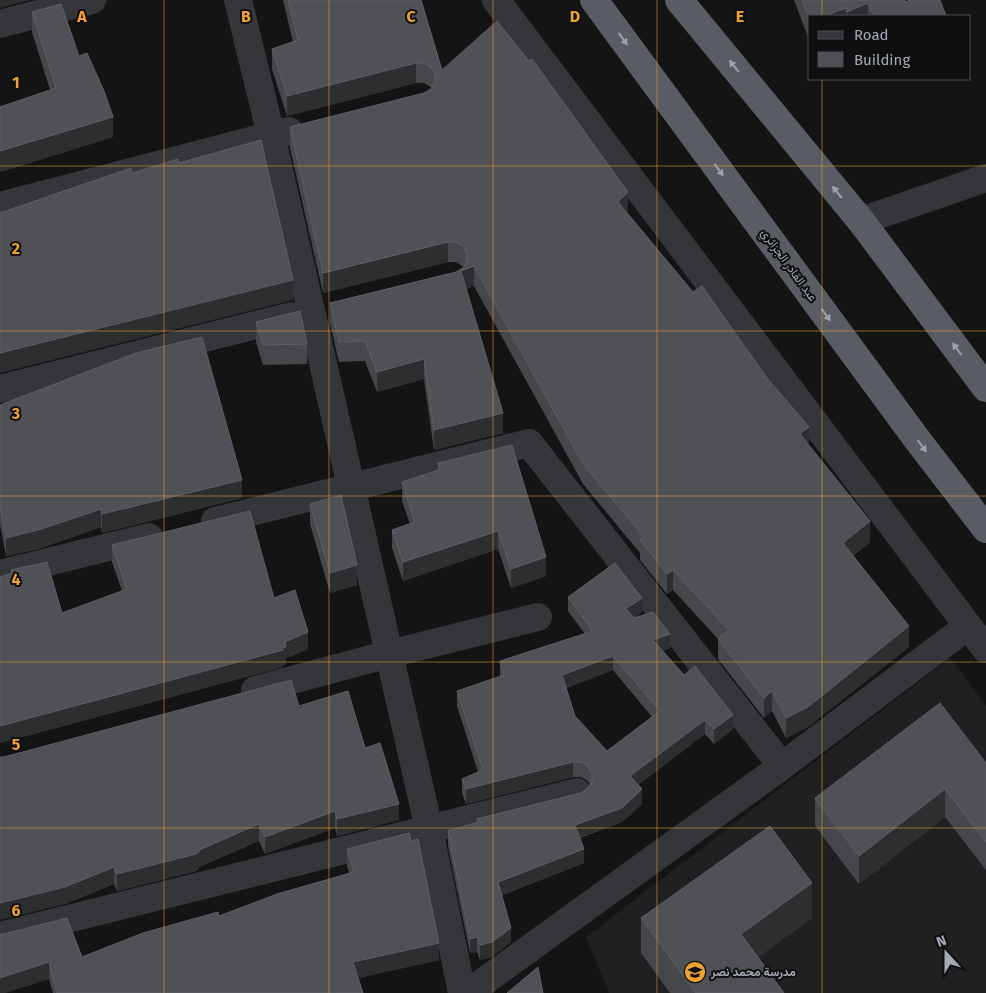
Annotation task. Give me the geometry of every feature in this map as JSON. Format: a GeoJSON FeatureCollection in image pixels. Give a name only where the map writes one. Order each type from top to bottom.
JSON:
{"type":"FeatureCollection","features":[{"type":"Feature","properties":{"kind":"highway","name":"عبد القادر الجزائري"},"geometry":{"type":"LineString","coordinates":[[594,0],[910,430],[986,529]]}},
{"type":"Feature","properties":{"kind":"highway"},"geometry":{"type":"LineString","coordinates":[[679,0],[861,221],[986,388]]}},
{"type":"Feature","properties":{"kind":"street"},"geometry":{"type":"LineString","coordinates":[[0,24],[92,0]]}},
{"type":"Feature","properties":{"kind":"street"},"geometry":{"type":"LineString","coordinates":[[238,0],[271,135],[429,830],[462,993]]}},
{"type":"Feature","properties":{"kind":"street"},"geometry":{"type":"LineString","coordinates":[[496,0],[986,649]]}},
{"type":"Feature","properties":{"kind":"street"},"geometry":{"type":"LineString","coordinates":[[0,206],[308,126]]}},
{"type":"Feature","properties":{"kind":"street"},"geometry":{"type":"LineString","coordinates":[[861,221],[986,178]]}},
{"type":"Feature","properties":{"kind":"street"},"geometry":{"type":"LineString","coordinates":[[0,389],[339,304]]}},
{"type":"Feature","properties":{"kind":"street"},"geometry":{"type":"LineString","coordinates":[[0,574],[529,444],[782,766]]}},
{"type":"Feature","properties":{"kind":"street"},"geometry":{"type":"LineString","coordinates":[[228,698],[389,654],[538,617]]}},
{"type":"Feature","properties":{"kind":"street"},"geometry":{"type":"LineString","coordinates":[[468,993],[782,766],[968,626]]}},
{"type":"Feature","properties":{"kind":"street"},"geometry":{"type":"LineString","coordinates":[[0,936],[578,792]]}},
{"type":"Feature","properties":{"kind":"shaded area"},"geometry":{"type":"Polygon","coordinates":[[[950,658],[986,706],[986,993],[609,993],[586,937],[950,658]]]}},
{"type":"Feature","properties":{"kind":"building"},"geometry":{"type":"Polygon","coordinates":[[[288,0],[421,0],[442,70],[497,21],[529,61],[532,59],[628,192],[618,202],[693,292],[702,286],[767,378],[809,427],[800,434],[870,521],[843,543],[909,626],[808,707],[786,718],[772,691],[764,698],[718,639],[729,630],[673,570],[667,574],[640,540],[644,537],[583,464],[474,266],[461,271],[503,413],[434,430],[424,359],[377,372],[365,341],[339,342],[330,303],[456,272],[463,268],[467,261],[467,254],[463,246],[456,242],[448,242],[323,273],[290,127],[424,93],[431,89],[435,82],[435,74],[431,67],[424,63],[416,63],[287,96],[272,49],[298,40],[288,0]]]}},
{"type":"Feature","properties":{"kind":"building"},"geometry":{"type":"Polygon","coordinates":[[[802,0],[905,0],[905,2],[910,0],[940,0],[946,15],[874,15],[868,3],[847,12],[846,8],[827,15],[808,15],[802,0]]]}},
{"type":"Feature","properties":{"kind":"building"},"geometry":{"type":"Polygon","coordinates":[[[61,4],[79,56],[87,53],[113,117],[0,151],[0,107],[56,88],[32,12],[61,4]]]}},
{"type":"Feature","properties":{"kind":"building"},"geometry":{"type":"Polygon","coordinates":[[[261,140],[293,280],[0,353],[0,213],[131,168],[132,173],[178,159],[179,163],[261,140]]]}},
{"type":"Feature","properties":{"kind":"building"},"geometry":{"type":"Polygon","coordinates":[[[300,311],[307,344],[263,345],[256,322],[300,311]]]}},
{"type":"Feature","properties":{"kind":"building"},"geometry":{"type":"Polygon","coordinates":[[[202,337],[242,480],[102,514],[101,509],[38,530],[6,538],[0,505],[0,405],[136,353],[202,337]]]}},
{"type":"Feature","properties":{"kind":"building"},"geometry":{"type":"Polygon","coordinates":[[[512,445],[546,557],[511,569],[498,531],[403,562],[392,530],[415,522],[402,482],[439,470],[438,463],[512,445]]]}},
{"type":"Feature","properties":{"kind":"building"},"geometry":{"type":"Polygon","coordinates":[[[341,495],[357,565],[330,573],[310,504],[341,495]]]}},
{"type":"Feature","properties":{"kind":"building"},"geometry":{"type":"Polygon","coordinates":[[[250,511],[274,598],[295,590],[308,632],[285,642],[286,647],[282,648],[283,650],[0,726],[0,577],[12,573],[11,570],[47,562],[62,613],[127,589],[112,545],[250,511]]]}},
{"type":"Feature","properties":{"kind":"building"},"geometry":{"type":"Polygon","coordinates":[[[615,563],[642,598],[626,609],[634,618],[653,612],[670,634],[653,640],[684,675],[695,666],[733,715],[714,729],[705,720],[630,776],[642,789],[622,808],[575,825],[584,849],[498,882],[511,928],[492,942],[480,945],[477,937],[470,939],[448,831],[478,822],[477,819],[581,793],[592,782],[592,774],[588,766],[581,762],[573,762],[466,789],[462,779],[483,770],[457,691],[504,675],[500,661],[593,631],[568,597],[615,563]],[[613,656],[562,675],[575,716],[607,751],[660,711],[613,656]]]}},
{"type":"Feature","properties":{"kind":"building"},"geometry":{"type":"Polygon","coordinates":[[[291,680],[299,706],[348,691],[365,748],[380,743],[399,804],[337,819],[335,811],[265,837],[259,824],[199,850],[196,854],[117,874],[114,867],[65,887],[0,903],[0,757],[291,680]]]}},
{"type":"Feature","properties":{"kind":"building"},"geometry":{"type":"Polygon","coordinates":[[[940,703],[986,763],[986,842],[945,789],[859,856],[815,798],[940,703]]]}},
{"type":"Feature","properties":{"kind":"building"},"geometry":{"type":"Polygon","coordinates":[[[770,826],[812,883],[741,934],[784,993],[696,993],[641,918],[770,826]]]}},
{"type":"Feature","properties":{"kind":"building"},"geometry":{"type":"Polygon","coordinates":[[[409,833],[411,841],[418,839],[439,943],[353,962],[363,993],[57,993],[49,962],[0,978],[0,934],[67,918],[82,957],[143,933],[218,912],[219,916],[277,894],[354,872],[347,849],[409,833]]]}},
{"type":"Feature","properties":{"kind":"building"},"geometry":{"type":"Polygon","coordinates":[[[538,967],[543,993],[507,993],[538,967]]]}},
{"type":"Feature","properties":{"kind":"place","name":"مدرسة محمد نصر"},"geometry":{"type":"Point","coordinates":[695,972]}}]}
